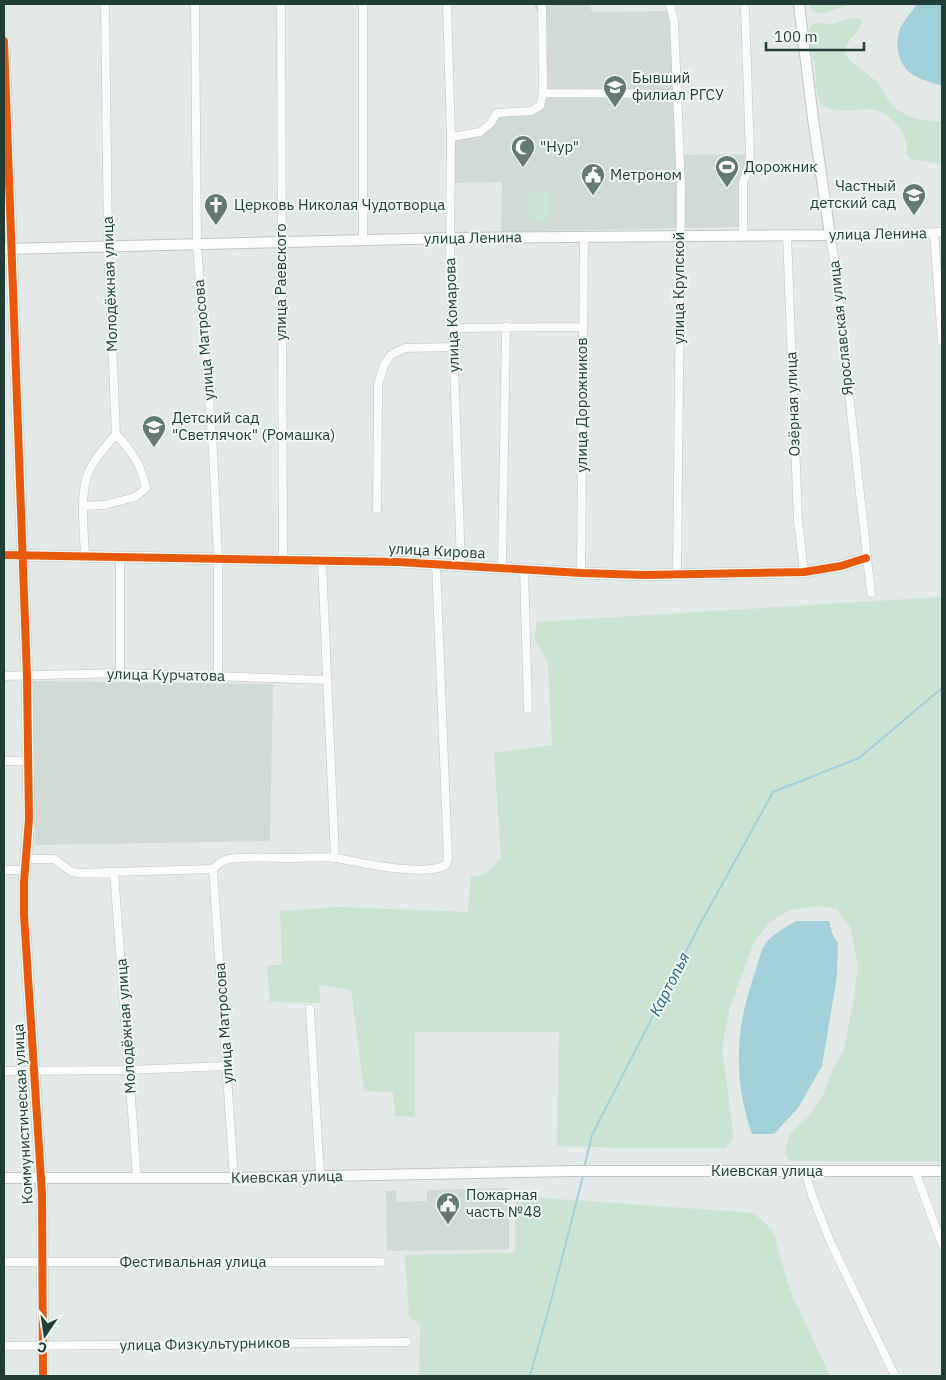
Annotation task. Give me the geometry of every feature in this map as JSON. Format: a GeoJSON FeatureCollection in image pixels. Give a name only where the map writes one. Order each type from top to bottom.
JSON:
{"type":"FeatureCollection","features":[{"type":"Feature","properties":{"kind":"street","name":"Молодёжная улица"},"geometry":{"type":"LineString","coordinates":[[105,4],[108,247],[116,434]]}},
{"type":"Feature","properties":{"kind":"street","name":"улица Матросова"},"geometry":{"type":"LineString","coordinates":[[195,4],[197,245],[213,451],[218,558],[218,676]]}},
{"type":"Feature","properties":{"kind":"street","name":"улица Раевского"},"geometry":{"type":"LineString","coordinates":[[281,4],[283,559]]}},
{"type":"Feature","properties":{"kind":"street"},"geometry":{"type":"LineString","coordinates":[[362,4],[363,241]]}},
{"type":"Feature","properties":{"kind":"street","name":"улица Комарова"},"geometry":{"type":"LineString","coordinates":[[447,4],[451,137],[450,238],[461,565]]}},
{"type":"Feature","properties":{"kind":"street"},"geometry":{"type":"LineString","coordinates":[[451,137],[480,132],[490,124],[495,115],[501,112],[531,111],[540,106],[543,93],[542,4]]}},
{"type":"Feature","properties":{"kind":"street","name":"улица Крупской"},"geometry":{"type":"LineString","coordinates":[[670,4],[674,21],[680,163],[678,574]]}},
{"type":"Feature","properties":{"kind":"street","name":"Ярославская улица"},"geometry":{"type":"LineString","coordinates":[[799,4],[813,119],[834,258],[870,593]]}},
{"type":"Feature","properties":{"kind":"street"},"geometry":{"type":"LineString","coordinates":[[743,235],[743,183],[749,167],[750,146],[745,9]]}},
{"type":"Feature","properties":{"kind":"street","name":"Коммунистическая улица"},"geometry":{"type":"LineString","coordinates":[[4,41],[7,249],[24,555],[27,677],[29,820],[24,870],[24,915],[41,1178],[44,1376]]}},
{"type":"Feature","properties":{"kind":"street"},"geometry":{"type":"LineString","coordinates":[[543,93],[676,94]]}},
{"type":"Feature","properties":{"kind":"street","name":"улица Ленина"},"geometry":{"type":"LineString","coordinates":[[7,249],[450,238],[830,235],[938,232]]}},
{"type":"Feature","properties":{"kind":"street"},"geometry":{"type":"LineString","coordinates":[[938,232],[942,341]]}},
{"type":"Feature","properties":{"kind":"street","name":"Озёрная улица"},"geometry":{"type":"LineString","coordinates":[[787,235],[798,521],[804,572]]}},
{"type":"Feature","properties":{"kind":"street","name":"улица Дорожников"},"geometry":{"type":"LineString","coordinates":[[581,573],[584,237]]}},
{"type":"Feature","properties":{"kind":"street"},"geometry":{"type":"LineString","coordinates":[[502,568],[506,327]]}},
{"type":"Feature","properties":{"kind":"street"},"geometry":{"type":"LineString","coordinates":[[453,328],[583,327]]}},
{"type":"Feature","properties":{"kind":"street"},"geometry":{"type":"LineString","coordinates":[[377,509],[378,384],[384,366],[392,355],[404,348],[453,347]]}},
{"type":"Feature","properties":{"kind":"street"},"geometry":{"type":"LineString","coordinates":[[84,506],[104,505],[135,497],[146,488],[143,472],[132,452],[116,434],[97,456],[85,482],[84,506],[85,556]]}},
{"type":"Feature","properties":{"kind":"street","name":"улица Кирова"},"geometry":{"type":"LineString","coordinates":[[4,555],[283,559],[461,565],[581,573],[678,574],[780,574],[804,572],[841,566],[866,558]]}},
{"type":"Feature","properties":{"kind":"street"},"geometry":{"type":"LineString","coordinates":[[120,556],[120,673]]}},
{"type":"Feature","properties":{"kind":"street"},"geometry":{"type":"LineString","coordinates":[[322,561],[335,858]]}},
{"type":"Feature","properties":{"kind":"street"},"geometry":{"type":"LineString","coordinates":[[26,859],[54,859],[75,873],[213,869],[222,861],[229,859],[335,858],[369,866],[393,868],[436,868],[446,865],[448,859],[436,564]]}},
{"type":"Feature","properties":{"kind":"street"},"geometry":{"type":"LineString","coordinates":[[524,569],[528,709]]}},
{"type":"Feature","properties":{"kind":"street","name":"улица Курчатова"},"geometry":{"type":"LineString","coordinates":[[4,676],[27,677],[120,673],[327,680]]}},
{"type":"Feature","properties":{"kind":"street"},"geometry":{"type":"LineString","coordinates":[[4,761],[28,761]]}},
{"type":"Feature","properties":{"kind":"street","name":"улица Матросова"},"geometry":{"type":"LineString","coordinates":[[213,869],[234,1178]]}},
{"type":"Feature","properties":{"kind":"street"},"geometry":{"type":"LineString","coordinates":[[4,870],[24,870]]}},
{"type":"Feature","properties":{"kind":"street","name":"Молодёжная улица"},"geometry":{"type":"LineString","coordinates":[[114,872],[137,1179]]}},
{"type":"Feature","properties":{"kind":"street"},"geometry":{"type":"LineString","coordinates":[[310,1009],[320,1176]]}},
{"type":"Feature","properties":{"kind":"street"},"geometry":{"type":"LineString","coordinates":[[4,1071],[129,1070],[227,1066]]}},
{"type":"Feature","properties":{"kind":"street","name":"Киевская улица"},"geometry":{"type":"LineString","coordinates":[[4,1178],[234,1178],[570,1171],[942,1171]]}},
{"type":"Feature","properties":{"kind":"street"},"geometry":{"type":"LineString","coordinates":[[805,1171],[830,1241],[895,1376]]}},
{"type":"Feature","properties":{"kind":"street"},"geometry":{"type":"LineString","coordinates":[[915,1171],[942,1244]]}},
{"type":"Feature","properties":{"kind":"street","name":"Фестивальная улица"},"geometry":{"type":"LineString","coordinates":[[4,1262],[381,1262]]}},
{"type":"Feature","properties":{"kind":"street","name":"улица Физкультурников"},"geometry":{"type":"LineString","coordinates":[[4,1346],[407,1342]]}},
{"type":"Feature","properties":{"kind":"shaded area"},"geometry":{"type":"Polygon","coordinates":[[[533,4],[591,4],[591,10],[594,12],[671,11],[680,155],[750,154],[743,227],[501,232],[502,182],[451,183],[451,137],[475,134],[495,115],[537,109],[539,93],[538,13],[533,4]]]}},
{"type":"Feature","properties":{"kind":"shaded area"},"geometry":{"type":"Polygon","coordinates":[[[33,681],[273,684],[270,841],[35,845],[33,681]]]}},
{"type":"Feature","properties":{"kind":"shaded area","name":"Пожарная часть №48"},"geometry":{"type":"Polygon","coordinates":[[[509,1188],[509,1249],[387,1251],[386,1191],[396,1191],[397,1202],[427,1201],[427,1190],[509,1188]]]}},
{"type":"Feature","properties":{"kind":"green space"},"geometry":{"type":"Polygon","coordinates":[[[809,4],[853,4],[823,13],[812,12],[809,4]]]}},
{"type":"Feature","properties":{"kind":"green space"},"geometry":{"type":"Polygon","coordinates":[[[852,18],[859,18],[862,21],[850,40],[845,54],[877,82],[894,107],[913,118],[942,121],[942,164],[910,159],[906,154],[906,141],[903,134],[895,123],[882,112],[870,109],[834,110],[823,105],[820,101],[809,42],[810,26],[818,23],[832,24],[852,18]]]}},
{"type":"Feature","properties":{"kind":"green space"},"geometry":{"type":"Polygon","coordinates":[[[549,192],[550,221],[530,222],[529,193],[549,192]]]}},
{"type":"Feature","properties":{"kind":"green space"},"geometry":{"type":"Polygon","coordinates":[[[942,597],[942,1161],[789,1161],[785,1152],[789,1135],[809,1116],[823,1095],[832,1072],[844,1050],[858,967],[851,929],[837,909],[821,906],[789,910],[769,923],[754,942],[730,1007],[722,1048],[734,1138],[725,1148],[557,1146],[559,1032],[415,1032],[415,1117],[395,1116],[393,1092],[364,1091],[351,990],[319,985],[321,1003],[270,1002],[267,965],[282,965],[280,911],[339,907],[468,912],[471,877],[486,874],[501,858],[494,753],[552,745],[548,663],[534,636],[537,622],[942,597]]]}},
{"type":"Feature","properties":{"kind":"green space"},"geometry":{"type":"Polygon","coordinates":[[[515,1196],[754,1213],[772,1230],[791,1293],[830,1376],[419,1376],[420,1325],[409,1316],[405,1255],[515,1253],[515,1196]]]}},
{"type":"Feature","properties":{"kind":"water"},"geometry":{"type":"Polygon","coordinates":[[[917,4],[942,4],[942,86],[913,75],[907,70],[900,58],[897,44],[900,29],[917,4]]]}},
{"type":"Feature","properties":{"kind":"water"},"geometry":{"type":"Polygon","coordinates":[[[796,921],[829,921],[832,933],[838,944],[837,976],[822,1066],[798,1108],[774,1134],[752,1134],[746,1114],[739,1073],[740,1033],[743,1013],[760,954],[765,944],[775,934],[796,921]]]}},
{"type":"Feature","properties":{"kind":"waterway","name":"Картопья"},"geometry":{"type":"LineString","coordinates":[[584,1168],[592,1135],[698,928],[773,792],[859,758],[942,688]]}},
{"type":"Feature","properties":{"kind":"waterway","name":"Картопья"},"geometry":{"type":"LineString","coordinates":[[530,1376],[583,1176]]}},
{"type":"Feature","properties":{"kind":"cycle path"},"geometry":{"type":"LineString","coordinates":[[4,41],[27,677],[29,819],[24,882],[24,915],[42,1194],[43,1376]]}},
{"type":"Feature","properties":{"kind":"cycle path"},"geometry":{"type":"LineString","coordinates":[[4,555],[398,562],[644,575],[804,572],[841,566],[866,558]]}},
{"type":"Feature","properties":{"kind":"place","name":"Бывший филиал РГСУ"},"geometry":{"type":"Point","coordinates":[615,108]}},
{"type":"Feature","properties":{"kind":"place","name":"\"Нур\""},"geometry":{"type":"Point","coordinates":[523,168]}},
{"type":"Feature","properties":{"kind":"place","name":"Дорожник"},"geometry":{"type":"Point","coordinates":[727,188]}},
{"type":"Feature","properties":{"kind":"place","name":"Метроном"},"geometry":{"type":"Point","coordinates":[593,196]}},
{"type":"Feature","properties":{"kind":"place","name":"Частный детский сад"},"geometry":{"type":"Point","coordinates":[914,216]}},
{"type":"Feature","properties":{"kind":"place","name":"Церковь Николая Чудотворца"},"geometry":{"type":"Point","coordinates":[216,226]}},
{"type":"Feature","properties":{"kind":"place","name":"Детский сад \"Светлячок\" (Ромашка)"},"geometry":{"type":"Point","coordinates":[154,448]}},
{"type":"Feature","properties":{"kind":"place","name":"Пожарная часть №48"},"geometry":{"type":"Point","coordinates":[448,1225]}}]}
